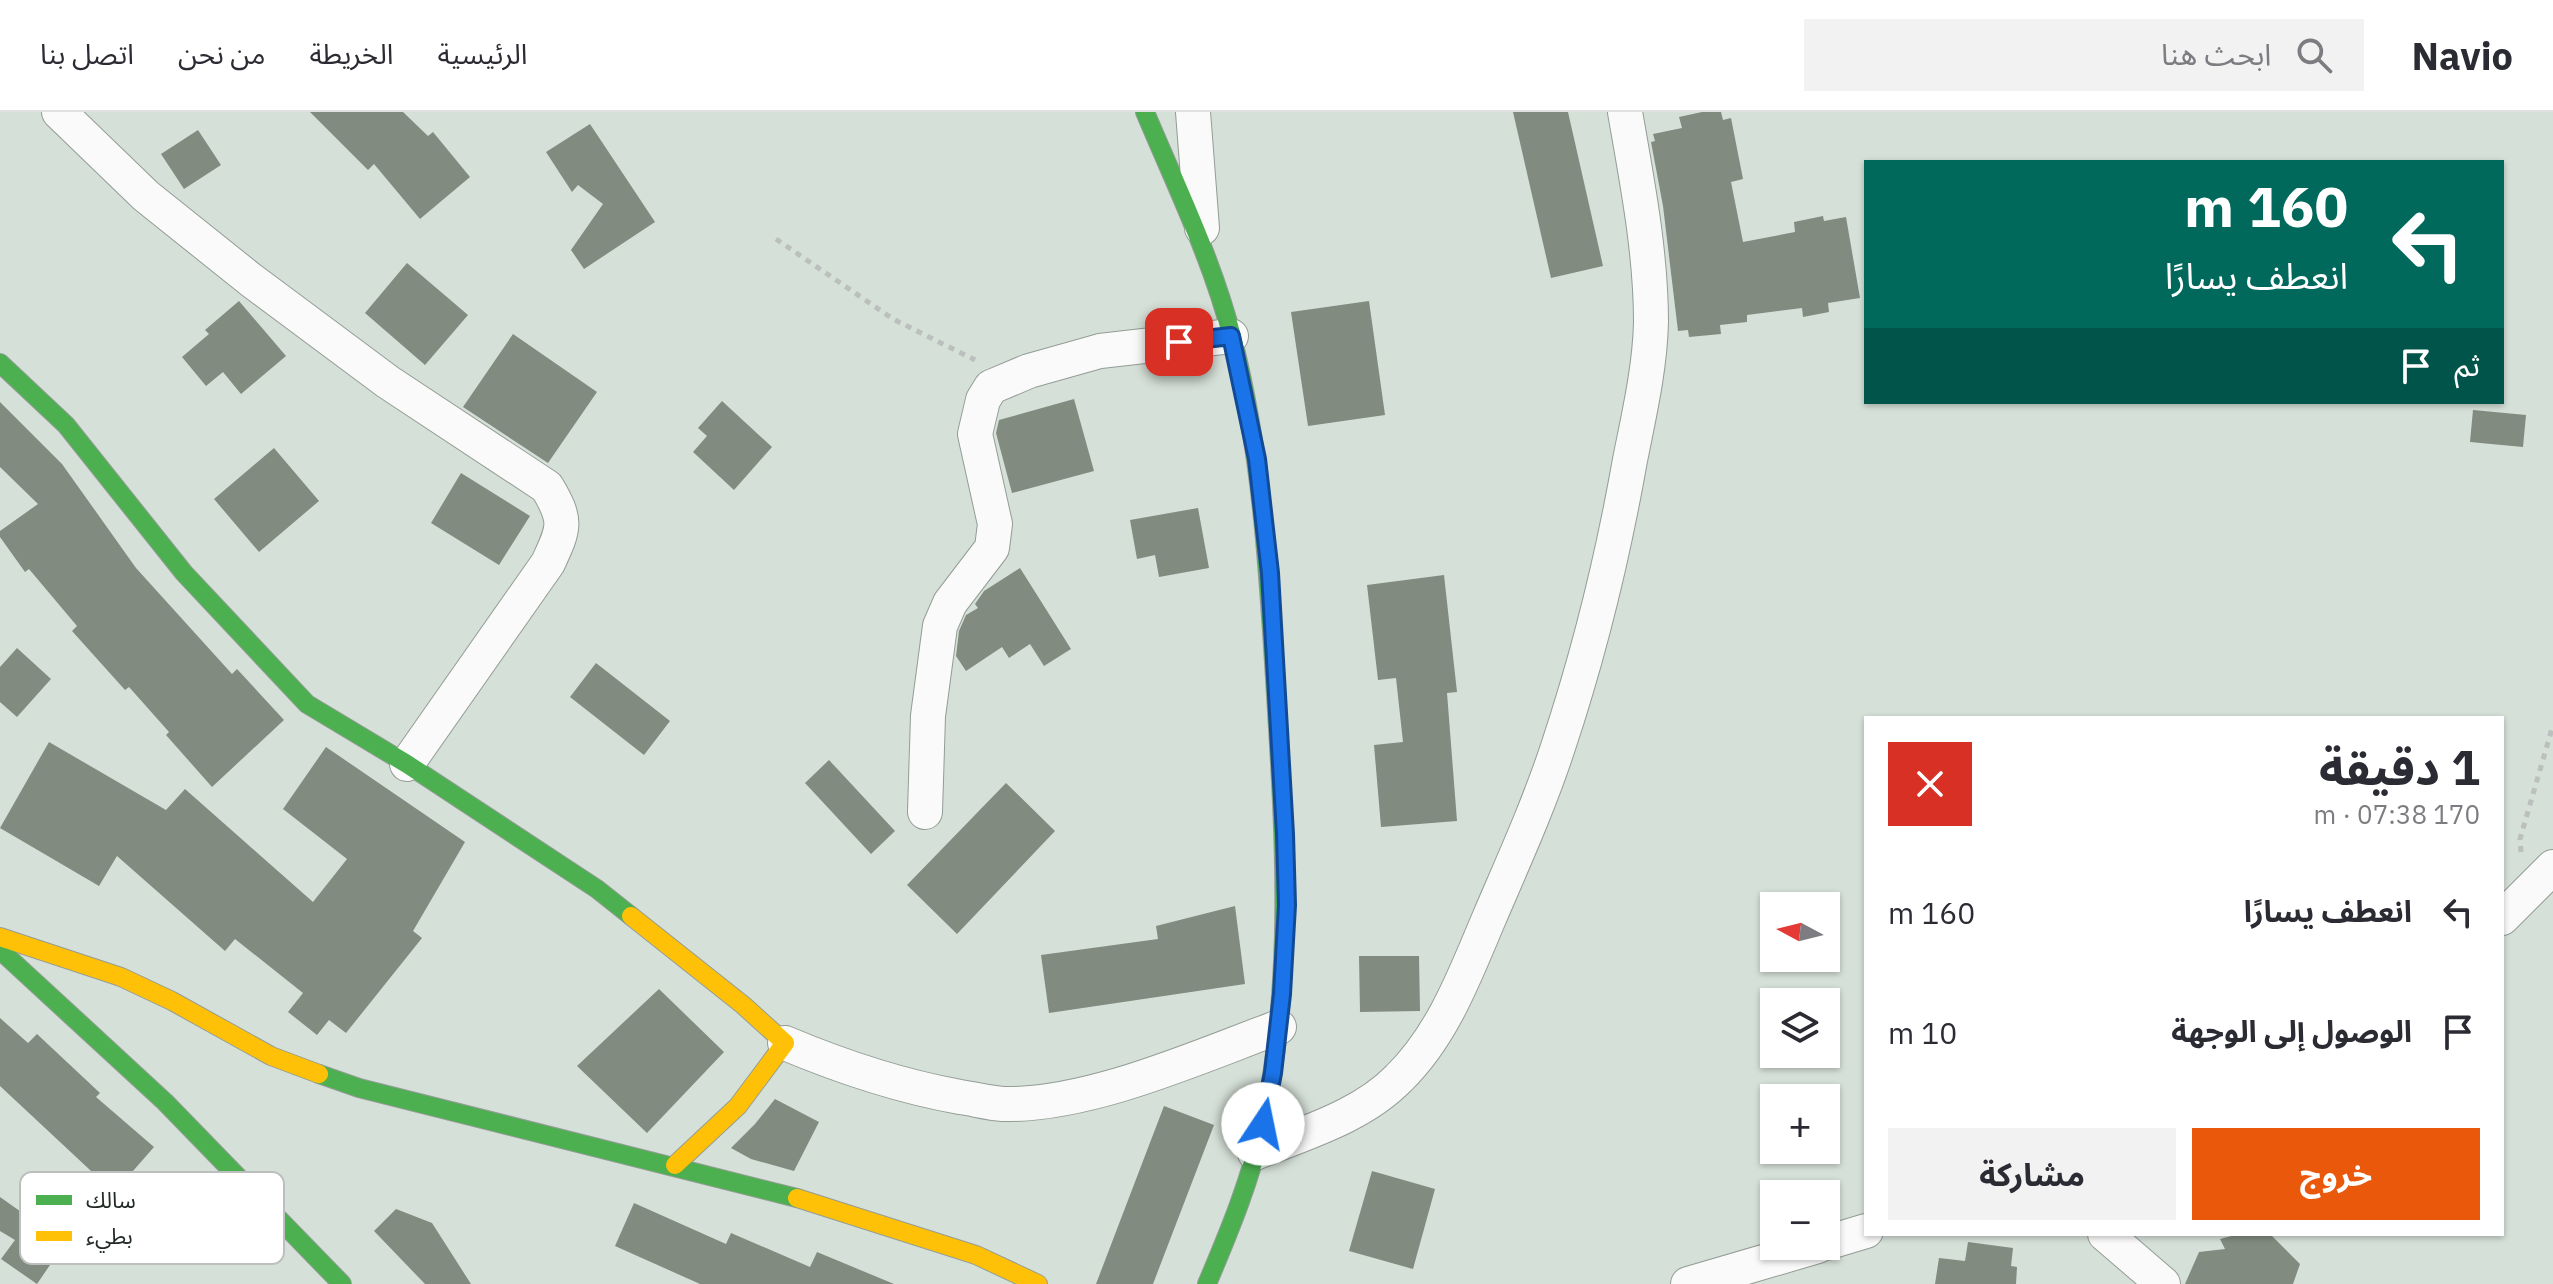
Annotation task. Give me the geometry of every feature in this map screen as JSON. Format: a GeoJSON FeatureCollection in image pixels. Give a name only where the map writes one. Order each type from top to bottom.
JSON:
{"type":"FeatureCollection","features":[{"type":"Feature","properties":{"kind":"street"},"geometry":{"type":"LineString","coordinates":[[59,112],[146,196],[251,280],[388,382],[547,487],[562,513],[562,532],[548,563],[407,764]]}},
{"type":"Feature","properties":{"kind":"street"},"geometry":{"type":"LineString","coordinates":[[1145,112],[1204,253],[1231,336],[1257,459],[1270,573],[1287,905],[1279,1027],[1255,1153],[1207,1284]]}},
{"type":"Feature","properties":{"kind":"street"},"geometry":{"type":"LineString","coordinates":[[1193,112],[1204,253]]}},
{"type":"Feature","properties":{"kind":"street"},"geometry":{"type":"LineString","coordinates":[[1255,1153],[1346,1116],[1372,1100],[1399,1079],[1424,1047],[1457,993],[1532,819],[1558,747],[1601,594],[1625,489],[1643,391],[1651,324],[1637,183],[1625,112]]}},
{"type":"Feature","properties":{"kind":"street"},"geometry":{"type":"LineString","coordinates":[[925,812],[928,716],[940,626],[959,589],[992,548],[995,524],[975,434],[983,400],[991,387],[1006,379],[1100,351],[1231,336]]}},
{"type":"Feature","properties":{"kind":"street"},"geometry":{"type":"LineString","coordinates":[[0,363],[66,425],[184,573],[307,704],[407,764],[597,889],[743,1005],[785,1043],[839,1066],[920,1090],[1002,1104],[1077,1096],[1182,1063],[1279,1027]]}},
{"type":"Feature","properties":{"kind":"street"},"geometry":{"type":"LineString","coordinates":[[2504,916],[2553,867]]}},
{"type":"Feature","properties":{"kind":"street"},"geometry":{"type":"LineString","coordinates":[[0,937],[121,977],[172,1001],[271,1056],[359,1088],[675,1165],[851,1213],[976,1255],[1038,1284]]}},
{"type":"Feature","properties":{"kind":"street"},"geometry":{"type":"LineString","coordinates":[[0,950],[165,1102],[233,1172]]}},
{"type":"Feature","properties":{"kind":"street"},"geometry":{"type":"LineString","coordinates":[[675,1165],[738,1106],[785,1043]]}},
{"type":"Feature","properties":{"kind":"street"},"geometry":{"type":"LineString","coordinates":[[284,1224],[342,1284]]}},
{"type":"Feature","properties":{"kind":"street"},"geometry":{"type":"LineString","coordinates":[[1840,1239],[1864,1232]]}},
{"type":"Feature","properties":{"kind":"street"},"geometry":{"type":"LineString","coordinates":[[2107,1236],[2163,1284]]}},
{"type":"Feature","properties":{"kind":"street"},"geometry":{"type":"LineString","coordinates":[[1688,1284],[1770,1260]]}},
{"type":"Feature","properties":{"kind":"path"},"geometry":{"type":"LineString","coordinates":[[776,239],[893,319],[1006,379]]}},
{"type":"Feature","properties":{"kind":"path"},"geometry":{"type":"LineString","coordinates":[[2518,864],[2522,852],[2520,839],[2553,725]]}},
{"type":"Feature","properties":{"kind":"building"},"geometry":{"type":"Polygon","coordinates":[[[310,112],[403,112],[428,136],[433,132],[470,177],[420,219],[374,164],[368,170],[310,112]]]}},
{"type":"Feature","properties":{"kind":"building"},"geometry":{"type":"Polygon","coordinates":[[[1513,112],[1568,112],[1603,266],[1551,278],[1513,112]]]}},
{"type":"Feature","properties":{"kind":"building"},"geometry":{"type":"Polygon","coordinates":[[[1721,112],[1723,120],[1731,118],[1743,179],[1731,182],[1743,242],[1795,232],[1794,222],[1823,216],[1824,221],[1846,217],[1860,298],[1828,303],[1829,312],[1803,317],[1802,308],[1747,315],[1747,322],[1720,325],[1721,334],[1689,337],[1688,330],[1678,331],[1663,206],[1651,142],[1655,141],[1653,134],[1682,128],[1679,117],[1721,112]]]}},
{"type":"Feature","properties":{"kind":"building"},"geometry":{"type":"Polygon","coordinates":[[[590,124],[655,222],[584,269],[571,250],[603,204],[578,185],[572,192],[546,152],[590,124]]]}},
{"type":"Feature","properties":{"kind":"building"},"geometry":{"type":"Polygon","coordinates":[[[198,130],[221,165],[184,189],[161,154],[198,130]]]}},
{"type":"Feature","properties":{"kind":"building"},"geometry":{"type":"Polygon","coordinates":[[[407,263],[468,315],[425,365],[365,313],[407,263]]]}},
{"type":"Feature","properties":{"kind":"building"},"geometry":{"type":"Polygon","coordinates":[[[239,301],[286,356],[241,394],[223,372],[206,386],[182,357],[209,334],[205,330],[239,301]]]}},
{"type":"Feature","properties":{"kind":"building"},"geometry":{"type":"Polygon","coordinates":[[[1369,301],[1385,415],[1308,426],[1291,312],[1369,301]]]}},
{"type":"Feature","properties":{"kind":"building"},"geometry":{"type":"Polygon","coordinates":[[[513,334],[597,392],[548,463],[463,407],[513,334]]]}},
{"type":"Feature","properties":{"kind":"building"},"geometry":{"type":"Polygon","coordinates":[[[1074,399],[1094,471],[1012,493],[996,433],[999,420],[1074,399]]]}},
{"type":"Feature","properties":{"kind":"building"},"geometry":{"type":"Polygon","coordinates":[[[722,401],[772,447],[734,490],[693,452],[707,436],[698,428],[722,401]]]}},
{"type":"Feature","properties":{"kind":"building"},"geometry":{"type":"Polygon","coordinates":[[[0,402],[62,464],[136,568],[232,674],[237,669],[284,720],[212,787],[129,687],[125,690],[72,631],[77,626],[29,569],[25,572],[0,537],[0,531],[38,504],[0,467],[0,402]]]}},
{"type":"Feature","properties":{"kind":"building"},"geometry":{"type":"Polygon","coordinates":[[[2473,410],[2526,415],[2523,447],[2470,442],[2473,410]]]}},
{"type":"Feature","properties":{"kind":"building"},"geometry":{"type":"Polygon","coordinates":[[[274,448],[319,501],[259,552],[214,499],[274,448]]]}},
{"type":"Feature","properties":{"kind":"building"},"geometry":{"type":"Polygon","coordinates":[[[461,473],[530,516],[499,565],[431,523],[461,473]]]}},
{"type":"Feature","properties":{"kind":"building"},"geometry":{"type":"Polygon","coordinates":[[[1198,508],[1209,568],[1159,577],[1155,555],[1137,559],[1130,520],[1198,508]]]}},
{"type":"Feature","properties":{"kind":"building"},"geometry":{"type":"Polygon","coordinates":[[[1020,568],[1071,649],[1044,666],[1030,644],[1009,658],[1002,647],[966,671],[956,656],[959,631],[966,615],[978,608],[975,604],[984,591],[1020,568]]]}},
{"type":"Feature","properties":{"kind":"building"},"geometry":{"type":"Polygon","coordinates":[[[1444,575],[1457,692],[1447,693],[1457,821],[1381,827],[1374,745],[1403,742],[1396,678],[1378,680],[1367,585],[1444,575]]]}},
{"type":"Feature","properties":{"kind":"building"},"geometry":{"type":"Polygon","coordinates":[[[17,648],[51,679],[17,717],[0,702],[0,667],[17,648]]]}},
{"type":"Feature","properties":{"kind":"building"},"geometry":{"type":"Polygon","coordinates":[[[596,663],[670,721],[644,755],[570,697],[596,663]]]}},
{"type":"Feature","properties":{"kind":"building"},"geometry":{"type":"Polygon","coordinates":[[[49,742],[166,810],[185,789],[313,902],[347,859],[283,809],[326,747],[465,842],[413,931],[422,938],[346,1033],[329,1020],[317,1035],[288,1012],[303,993],[235,939],[225,951],[117,856],[99,886],[0,828],[49,742]]]}},
{"type":"Feature","properties":{"kind":"building"},"geometry":{"type":"Polygon","coordinates":[[[829,760],[895,831],[871,854],[805,783],[829,760]]]}},
{"type":"Feature","properties":{"kind":"building"},"geometry":{"type":"Polygon","coordinates":[[[1006,783],[1055,831],[957,934],[907,885],[1006,783]]]}},
{"type":"Feature","properties":{"kind":"building"},"geometry":{"type":"Polygon","coordinates":[[[1235,906],[1245,984],[1049,1013],[1041,955],[1158,939],[1156,926],[1235,906]]]}},
{"type":"Feature","properties":{"kind":"building"},"geometry":{"type":"Polygon","coordinates":[[[1359,956],[1419,956],[1420,1011],[1360,1012],[1359,956]]]}},
{"type":"Feature","properties":{"kind":"building"},"geometry":{"type":"Polygon","coordinates":[[[659,989],[724,1052],[647,1133],[577,1066],[659,989]]]}},
{"type":"Feature","properties":{"kind":"building"},"geometry":{"type":"Polygon","coordinates":[[[0,1018],[28,1043],[37,1034],[100,1093],[96,1097],[154,1147],[132,1172],[92,1172],[0,1086],[0,1018]]]}},
{"type":"Feature","properties":{"kind":"building"},"geometry":{"type":"Polygon","coordinates":[[[775,1099],[819,1122],[794,1171],[751,1159],[731,1148],[775,1099]]]}},
{"type":"Feature","properties":{"kind":"building"},"geometry":{"type":"Polygon","coordinates":[[[1164,1106],[1214,1125],[1153,1284],[1096,1284],[1164,1106]]]}},
{"type":"Feature","properties":{"kind":"building"},"geometry":{"type":"Polygon","coordinates":[[[1372,1171],[1435,1189],[1413,1269],[1349,1251],[1372,1171]]]}},
{"type":"Feature","properties":{"kind":"building"},"geometry":{"type":"Polygon","coordinates":[[[0,1197],[20,1211],[20,1264],[51,1264],[37,1284],[1,1259],[15,1240],[0,1231],[0,1197]]]}},
{"type":"Feature","properties":{"kind":"building"},"geometry":{"type":"Polygon","coordinates":[[[634,1203],[726,1244],[731,1233],[810,1267],[817,1252],[894,1284],[700,1284],[615,1246],[634,1203]]]}},
{"type":"Feature","properties":{"kind":"building"},"geometry":{"type":"Polygon","coordinates":[[[396,1209],[432,1223],[471,1284],[425,1284],[374,1231],[396,1209]]]}},
{"type":"Feature","properties":{"kind":"building"},"geometry":{"type":"Polygon","coordinates":[[[2272,1236],[2300,1264],[2293,1284],[2185,1284],[2199,1252],[2225,1249],[2220,1239],[2272,1236]]]}},
{"type":"Feature","properties":{"kind":"building"},"geometry":{"type":"Polygon","coordinates":[[[1968,1242],[2013,1248],[2011,1266],[2017,1267],[2016,1284],[1935,1284],[1939,1258],[1965,1261],[1968,1242]]]}},
{"type":"Feature","properties":{"kind":"traffic: fast"},"geometry":{"type":"LineString","coordinates":[[1145,112],[1214,279],[1242,379],[1257,464],[1266,550],[1284,846],[1283,958],[1273,1069],[1252,1165],[1207,1284]]}},
{"type":"Feature","properties":{"kind":"traffic: fast"},"geometry":{"type":"LineString","coordinates":[[0,363],[66,425],[184,573],[307,704],[407,764],[597,889],[631,916]]}},
{"type":"Feature","properties":{"kind":"traffic: fast"},"geometry":{"type":"LineString","coordinates":[[0,950],[165,1102],[233,1172]]}},
{"type":"Feature","properties":{"kind":"traffic: fast"},"geometry":{"type":"LineString","coordinates":[[319,1074],[359,1088],[797,1198]]}},
{"type":"Feature","properties":{"kind":"traffic: fast"},"geometry":{"type":"LineString","coordinates":[[284,1224],[342,1284]]}},
{"type":"Feature","properties":{"kind":"traffic: slow"},"geometry":{"type":"LineString","coordinates":[[631,916],[743,1005],[785,1043],[738,1106],[675,1165]]}},
{"type":"Feature","properties":{"kind":"traffic: slow"},"geometry":{"type":"LineString","coordinates":[[0,937],[121,977],[172,1001],[271,1056],[319,1074]]}},
{"type":"Feature","properties":{"kind":"traffic: slow"},"geometry":{"type":"LineString","coordinates":[[797,1198],[976,1255],[1038,1284]]}},
{"type":"Feature","properties":{"kind":"route"},"geometry":{"type":"LineString","coordinates":[[1179,342],[1231,336],[1257,459],[1270,573],[1287,905],[1279,1027],[1263,1124]]}}]}
